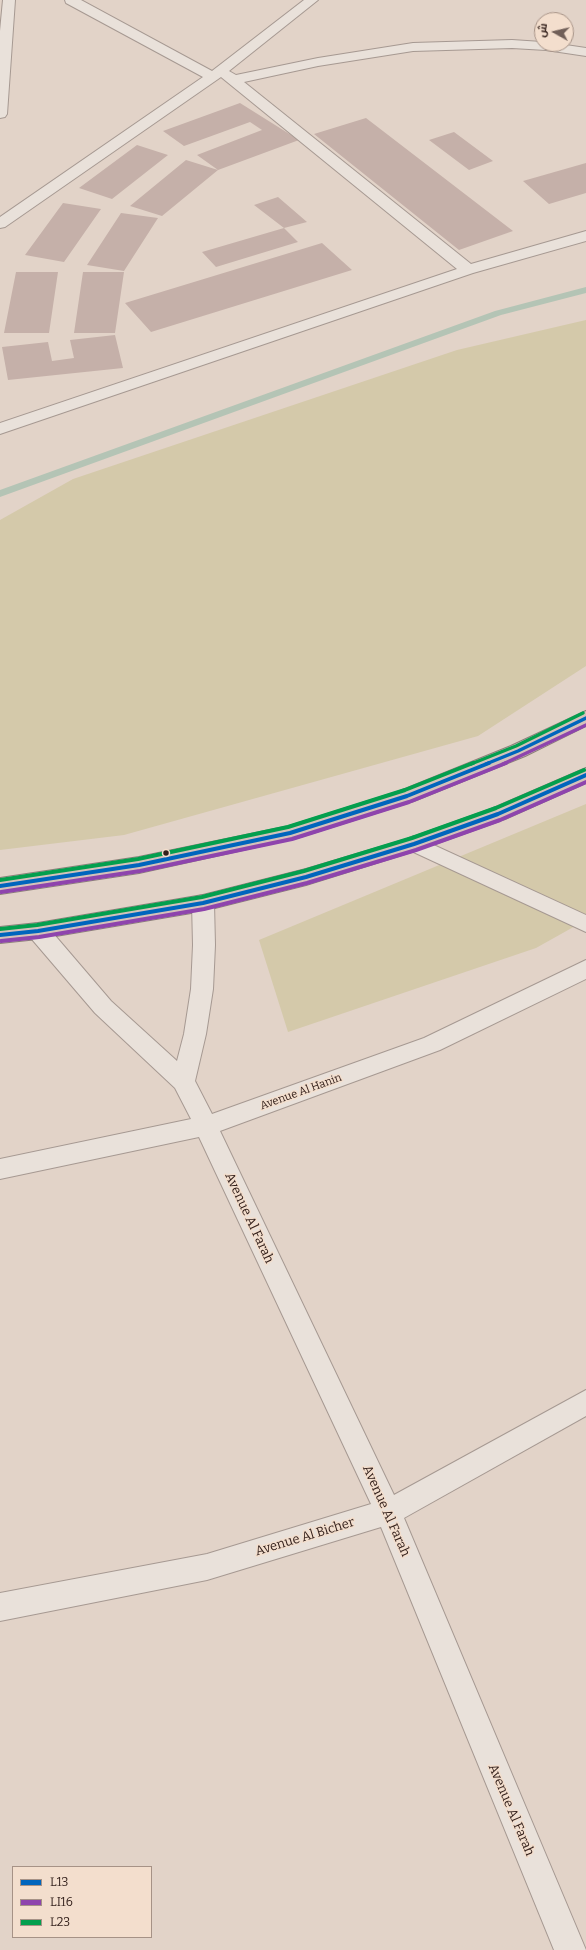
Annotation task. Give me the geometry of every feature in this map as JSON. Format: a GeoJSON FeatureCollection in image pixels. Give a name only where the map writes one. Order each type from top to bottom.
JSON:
{"type":"FeatureCollection","features":[{"type":"Feature","properties":{"kind":"highway"},"geometry":{"type":"LineString","coordinates":[[0,886],[139,865],[290,833],[407,796],[518,751],[586,718]]}},
{"type":"Feature","properties":{"kind":"highway"},"geometry":{"type":"LineString","coordinates":[[0,935],[38,931],[202,903],[306,877],[414,844],[498,814],[583,778]]}},
{"type":"Feature","properties":{"kind":"street"},"geometry":{"type":"LineString","coordinates":[[0,114],[9,0]]}},
{"type":"Feature","properties":{"kind":"street"},"geometry":{"type":"LineString","coordinates":[[71,0],[217,74],[234,80],[468,270]]}},
{"type":"Feature","properties":{"kind":"street"},"geometry":{"type":"LineString","coordinates":[[0,224],[217,74],[312,0]]}},
{"type":"Feature","properties":{"kind":"street"},"geometry":{"type":"LineString","coordinates":[[234,80],[324,61],[413,47],[512,44],[546,46],[586,52]]}},
{"type":"Feature","properties":{"kind":"street"},"geometry":{"type":"LineString","coordinates":[[0,429],[468,270],[586,236]]}},
{"type":"Feature","properties":{"kind":"street"},"geometry":{"type":"LineString","coordinates":[[414,844],[586,924]]}},
{"type":"Feature","properties":{"kind":"street"},"geometry":{"type":"LineString","coordinates":[[183,1081],[195,1034],[202,989],[204,945],[202,903]]}},
{"type":"Feature","properties":{"kind":"street","name":"Avenue Al Farah"},"geometry":{"type":"LineString","coordinates":[[38,931],[103,1007],[183,1081],[206,1126],[388,1512],[570,1950]]}},
{"type":"Feature","properties":{"kind":"street","name":"Avenue Al Hanin"},"geometry":{"type":"LineString","coordinates":[[0,1168],[206,1126],[432,1044],[586,970]]}},
{"type":"Feature","properties":{"kind":"street","name":"Avenue Al Bicher"},"geometry":{"type":"LineString","coordinates":[[0,1607],[17,1605],[207,1567],[388,1512],[586,1402]]}},
{"type":"Feature","properties":{"kind":"shaded area"},"geometry":{"type":"Polygon","coordinates":[[[586,320],[586,666],[478,736],[124,835],[0,850],[0,520],[73,479],[457,350],[586,320]]]}},
{"type":"Feature","properties":{"kind":"shaded area"},"geometry":{"type":"Polygon","coordinates":[[[586,804],[586,920],[536,948],[288,1032],[259,940],[586,804]]]}},
{"type":"Feature","properties":{"kind":"building"},"geometry":{"type":"Polygon","coordinates":[[[240,103],[299,140],[218,170],[197,155],[262,130],[250,122],[184,146],[163,131],[240,103]]]}},
{"type":"Feature","properties":{"kind":"building"},"geometry":{"type":"Polygon","coordinates":[[[366,118],[513,231],[459,250],[314,134],[366,118]]]}},
{"type":"Feature","properties":{"kind":"building"},"geometry":{"type":"Polygon","coordinates":[[[454,132],[493,161],[469,170],[429,140],[454,132]]]}},
{"type":"Feature","properties":{"kind":"building"},"geometry":{"type":"Polygon","coordinates":[[[137,145],[168,155],[112,199],[79,188],[137,145]]]}},
{"type":"Feature","properties":{"kind":"building"},"geometry":{"type":"Polygon","coordinates":[[[186,160],[218,170],[162,216],[130,206],[186,160]]]}},
{"type":"Feature","properties":{"kind":"building"},"geometry":{"type":"Polygon","coordinates":[[[586,163],[586,193],[549,204],[523,181],[586,163]]]}},
{"type":"Feature","properties":{"kind":"building"},"geometry":{"type":"Polygon","coordinates":[[[278,197],[307,222],[284,228],[254,205],[278,197]]]}},
{"type":"Feature","properties":{"kind":"building"},"geometry":{"type":"Polygon","coordinates":[[[63,203],[101,209],[64,262],[25,255],[63,203]]]}},
{"type":"Feature","properties":{"kind":"building"},"geometry":{"type":"Polygon","coordinates":[[[121,213],[158,218],[124,271],[87,265],[121,213]]]}},
{"type":"Feature","properties":{"kind":"building"},"geometry":{"type":"Polygon","coordinates":[[[284,228],[298,242],[216,267],[202,252],[284,228]]]}},
{"type":"Feature","properties":{"kind":"building"},"geometry":{"type":"Polygon","coordinates":[[[322,243],[352,270],[151,332],[125,303],[322,243]]]}},
{"type":"Feature","properties":{"kind":"building"},"geometry":{"type":"Polygon","coordinates":[[[16,272],[58,272],[49,333],[4,333],[16,272]]]}},
{"type":"Feature","properties":{"kind":"building"},"geometry":{"type":"Polygon","coordinates":[[[83,272],[124,272],[115,333],[74,333],[83,272]]]}},
{"type":"Feature","properties":{"kind":"building"},"geometry":{"type":"Polygon","coordinates":[[[115,335],[123,368],[8,380],[2,347],[48,342],[52,361],[74,358],[70,340],[115,335]]]}},
{"type":"Feature","properties":{"kind":"waterway"},"geometry":{"type":"LineString","coordinates":[[0,494],[498,313],[586,290]]}},
{"type":"Feature","properties":{"kind":"transit line","name":"L23"},"geometry":{"type":"LineString","coordinates":[[0,880],[138,859],[288,827],[405,790],[516,746],[583,713]]}},
{"type":"Feature","properties":{"kind":"transit line","name":"L13"},"geometry":{"type":"LineString","coordinates":[[0,886],[139,865],[290,833],[407,796],[518,751],[586,718]]}},
{"type":"Feature","properties":{"kind":"transit line","name":"LI16"},"geometry":{"type":"LineString","coordinates":[[1,892],[140,871],[292,839],[409,802],[520,757],[586,725]]}},
{"type":"Feature","properties":{"kind":"transit line","name":"L23"},"geometry":{"type":"LineString","coordinates":[[0,929],[37,925],[202,897],[304,871],[412,838],[496,808],[584,770]]}},
{"type":"Feature","properties":{"kind":"transit line","name":"L13"},"geometry":{"type":"LineString","coordinates":[[0,935],[38,931],[203,903],[306,877],[414,844],[498,814],[586,775]]}},
{"type":"Feature","properties":{"kind":"transit line","name":"LI16"},"geometry":{"type":"LineString","coordinates":[[1,941],[39,937],[204,909],[307,883],[416,850],[500,820],[586,782]]}}]}
